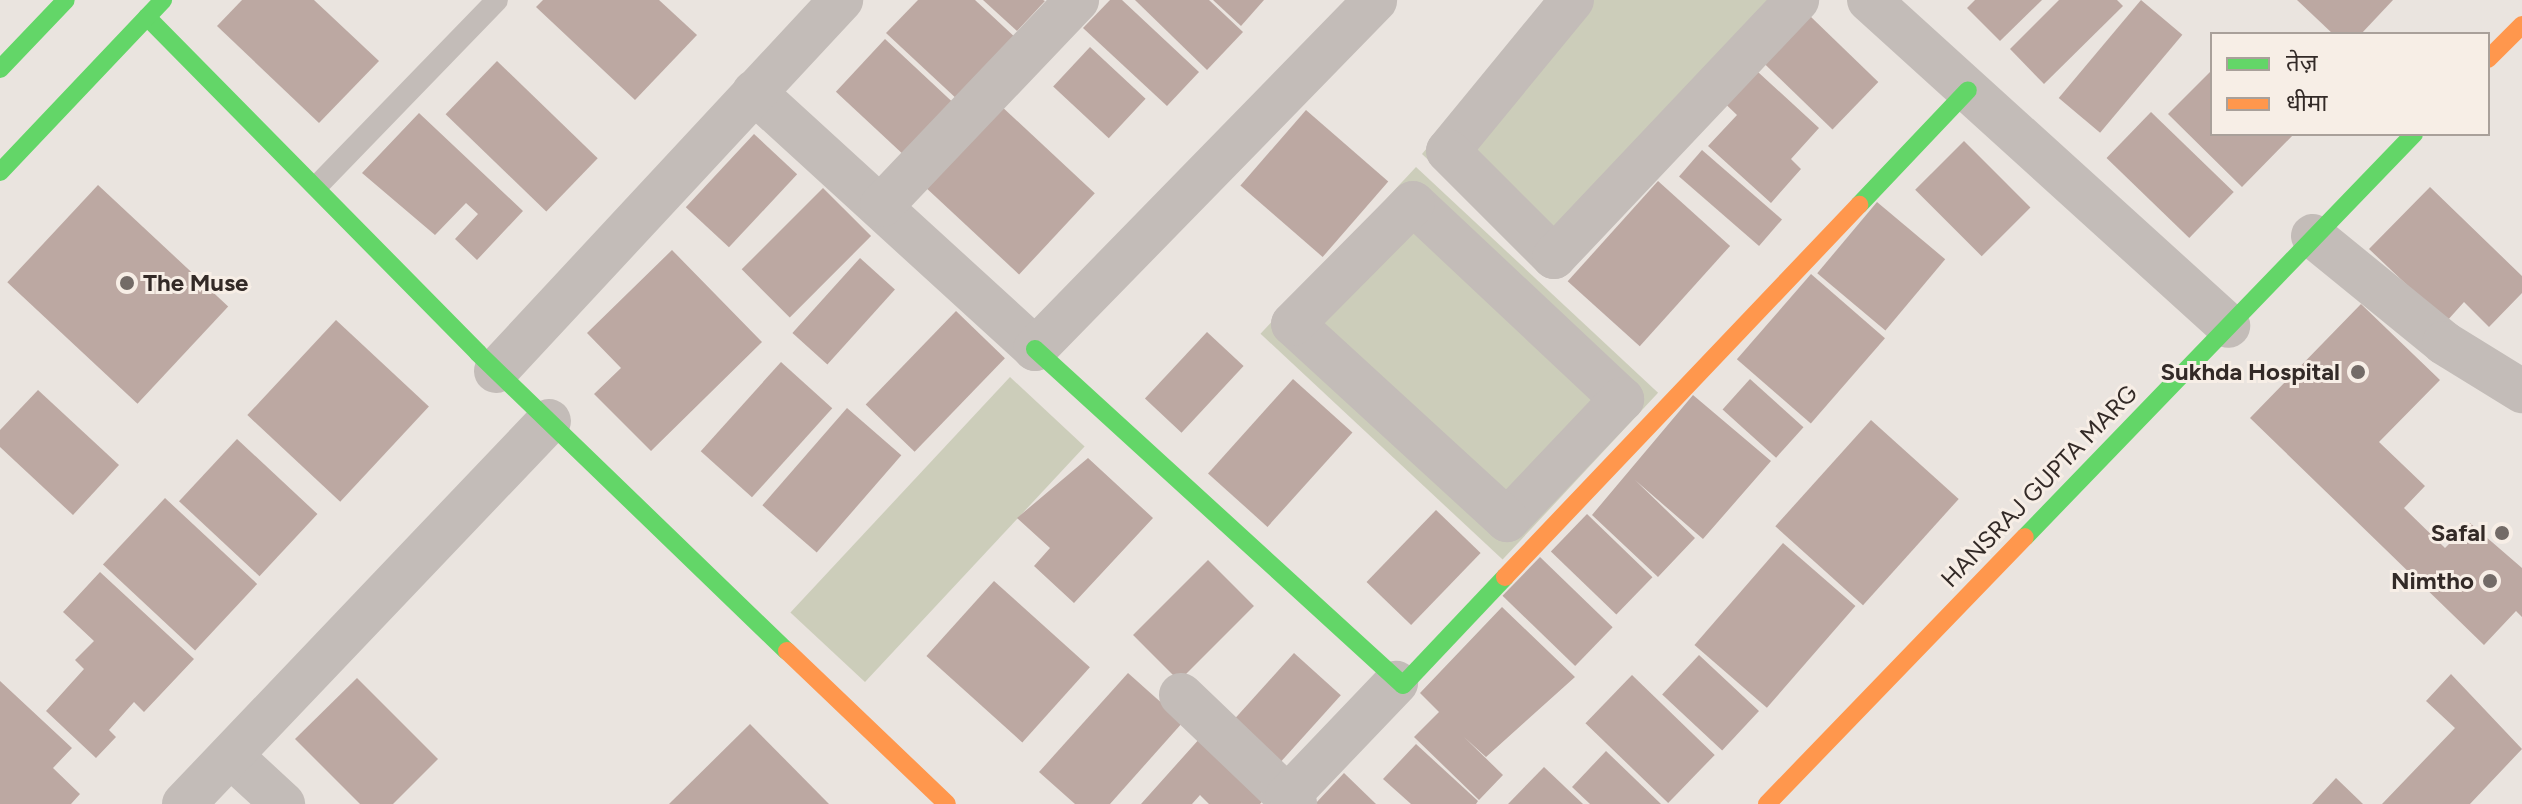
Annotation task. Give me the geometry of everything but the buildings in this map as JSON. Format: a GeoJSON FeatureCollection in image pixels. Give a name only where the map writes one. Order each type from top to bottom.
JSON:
{"type":"FeatureCollection","features":[{"type":"Feature","properties":{"kind":"street"},"geometry":{"type":"LineString","coordinates":[[0,69],[66,0]]}},
{"type":"Feature","properties":{"kind":"street"},"geometry":{"type":"LineString","coordinates":[[0,172],[163,0]]}},
{"type":"Feature","properties":{"kind":"street"},"geometry":{"type":"LineString","coordinates":[[496,371],[841,0]]}},
{"type":"Feature","properties":{"kind":"street"},"geometry":{"type":"LineString","coordinates":[[882,205],[1077,0]]}},
{"type":"Feature","properties":{"kind":"street"},"geometry":{"type":"LineString","coordinates":[[1035,349],[1375,0]]}},
{"type":"Feature","properties":{"kind":"street"},"geometry":{"type":"LineString","coordinates":[[1572,0],[1448,151],[1554,257],[1797,0]]}},
{"type":"Feature","properties":{"kind":"street"},"geometry":{"type":"LineString","coordinates":[[1869,0],[2228,326]]}},
{"type":"Feature","properties":{"kind":"street"},"geometry":{"type":"LineString","coordinates":[[147,17],[318,185],[496,371],[947,804]]}},
{"type":"Feature","properties":{"kind":"street"},"geometry":{"type":"LineString","coordinates":[[2490,57],[2522,25]]}},
{"type":"Feature","properties":{"kind":"street"},"geometry":{"type":"LineString","coordinates":[[1181,695],[1291,800],[1396,683],[1412,682],[1582,471],[1968,90]]}},
{"type":"Feature","properties":{"kind":"street"},"geometry":{"type":"LineString","coordinates":[[754,92],[882,205],[1396,683]]}},
{"type":"Feature","properties":{"kind":"street","name":"HANSRAJ GUPTA MARG"},"geometry":{"type":"LineString","coordinates":[[1767,804],[2412,136]]}},
{"type":"Feature","properties":{"kind":"street"},"geometry":{"type":"LineString","coordinates":[[1413,203],[1502,287],[1622,399],[1582,471],[1507,520],[1293,324],[1413,203]]}},
{"type":"Feature","properties":{"kind":"street"},"geometry":{"type":"LineString","coordinates":[[2313,236],[2444,343],[2522,391]]}},
{"type":"Feature","properties":{"kind":"street"},"geometry":{"type":"LineString","coordinates":[[1502,287],[1540,243]]}},
{"type":"Feature","properties":{"kind":"street"},"geometry":{"type":"LineString","coordinates":[[184,804],[549,421]]}},
{"type":"Feature","properties":{"kind":"street"},"geometry":{"type":"LineString","coordinates":[[231,756],[283,804]]}},
{"type":"Feature","properties":{"kind":"lane"},"geometry":{"type":"LineString","coordinates":[[318,185],[497,0]]}},
{"type":"Feature","properties":{"kind":"green space"},"geometry":{"type":"Polygon","coordinates":[[[1550,0],[1817,0],[1553,277],[1422,154],[1550,0]]]}},
{"type":"Feature","properties":{"kind":"green space"},"geometry":{"type":"Polygon","coordinates":[[[1416,167],[1658,393],[1503,559],[1261,334],[1416,167]]]}},
{"type":"Feature","properties":{"kind":"green space"},"geometry":{"type":"Polygon","coordinates":[[[1010,377],[1085,447],[865,682],[790,612],[1010,377]]]}},
{"type":"Feature","properties":{"kind":"traffic: fast"},"geometry":{"type":"LineString","coordinates":[[0,69],[66,0]]}},
{"type":"Feature","properties":{"kind":"traffic: fast"},"geometry":{"type":"LineString","coordinates":[[0,172],[163,0]]}},
{"type":"Feature","properties":{"kind":"traffic: fast"},"geometry":{"type":"LineString","coordinates":[[147,17],[478,353],[787,651]]}},
{"type":"Feature","properties":{"kind":"traffic: fast"},"geometry":{"type":"LineString","coordinates":[[1859,205],[1968,90]]}},
{"type":"Feature","properties":{"kind":"traffic: fast"},"geometry":{"type":"LineString","coordinates":[[2025,537],[2412,136]]}},
{"type":"Feature","properties":{"kind":"traffic: fast"},"geometry":{"type":"LineString","coordinates":[[1035,349],[1403,685],[1505,577]]}},
{"type":"Feature","properties":{"kind":"traffic: slow"},"geometry":{"type":"LineString","coordinates":[[2490,57],[2522,25]]}},
{"type":"Feature","properties":{"kind":"traffic: slow"},"geometry":{"type":"LineString","coordinates":[[1505,577],[1859,205]]}},
{"type":"Feature","properties":{"kind":"traffic: slow"},"geometry":{"type":"LineString","coordinates":[[1767,804],[2025,537]]}},
{"type":"Feature","properties":{"kind":"traffic: slow"},"geometry":{"type":"LineString","coordinates":[[787,651],[947,804]]}},
{"type":"Feature","properties":{"kind":"place","name":"The Muse"},"geometry":{"type":"Point","coordinates":[127,283]}},
{"type":"Feature","properties":{"kind":"place","name":"Sukhda Hospital"},"geometry":{"type":"Point","coordinates":[2358,372]}},
{"type":"Feature","properties":{"kind":"place","name":"Safal"},"geometry":{"type":"Point","coordinates":[2502,533]}},
{"type":"Feature","properties":{"kind":"place","name":"Nimtho"},"geometry":{"type":"Point","coordinates":[2490,581]}}]}
